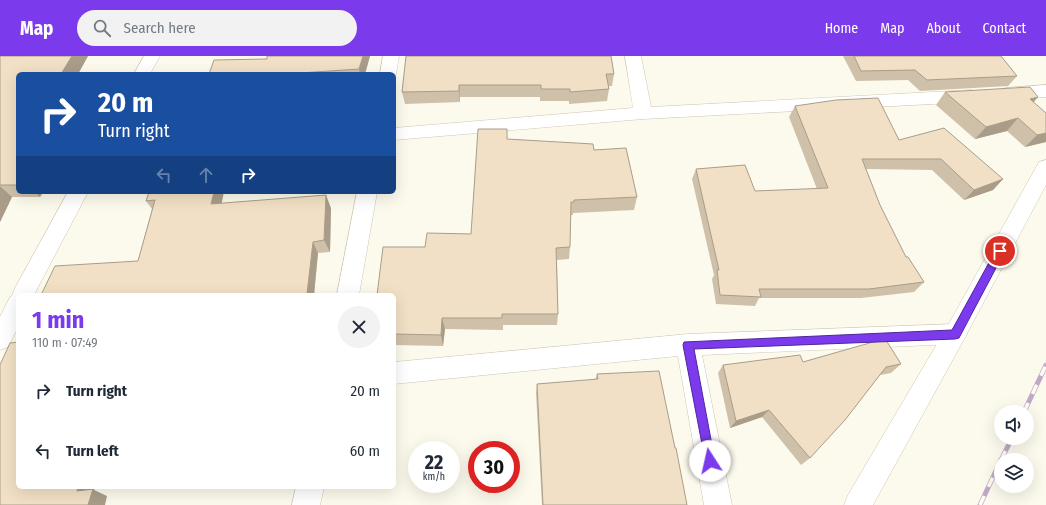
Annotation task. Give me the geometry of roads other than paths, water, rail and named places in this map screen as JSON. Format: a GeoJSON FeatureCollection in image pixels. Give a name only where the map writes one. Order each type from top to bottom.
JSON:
{"type":"FeatureCollection","features":[{"type":"Feature","properties":{"kind":"street"},"geometry":{"type":"LineString","coordinates":[[143,72],[152,56]]}},
{"type":"Feature","properties":{"kind":"street"},"geometry":{"type":"LineString","coordinates":[[388,72],[391,56]]}},
{"type":"Feature","properties":{"kind":"street"},"geometry":{"type":"LineString","coordinates":[[633,56],[643,113]]}},
{"type":"Feature","properties":{"kind":"street"},"geometry":{"type":"LineString","coordinates":[[396,134],[643,113],[1046,92]]}},
{"type":"Feature","properties":{"kind":"street"},"geometry":{"type":"LineString","coordinates":[[858,505],[955,334],[1046,167]]}},
{"type":"Feature","properties":{"kind":"street"},"geometry":{"type":"LineString","coordinates":[[24,293],[77,194]]}},
{"type":"Feature","properties":{"kind":"street"},"geometry":{"type":"LineString","coordinates":[[348,293],[367,194]]}},
{"type":"Feature","properties":{"kind":"street"},"geometry":{"type":"LineString","coordinates":[[0,302],[16,301]]}},
{"type":"Feature","properties":{"kind":"street"},"geometry":{"type":"LineString","coordinates":[[0,340],[16,308]]}},
{"type":"Feature","properties":{"kind":"street"},"geometry":{"type":"LineString","coordinates":[[396,373],[688,345],[955,334]]}},
{"type":"Feature","properties":{"kind":"street"},"geometry":{"type":"LineString","coordinates":[[688,345],[718,505]]}},
{"type":"Feature","properties":{"kind":"street"},"geometry":{"type":"LineString","coordinates":[[306,505],[310,489]]}},
{"type":"Feature","properties":{"kind":"railway"},"geometry":{"type":"LineString","coordinates":[[1027,405],[1046,365]]}},
{"type":"Feature","properties":{"kind":"railway"},"geometry":{"type":"LineString","coordinates":[[980,505],[1008,445]]}}]}
